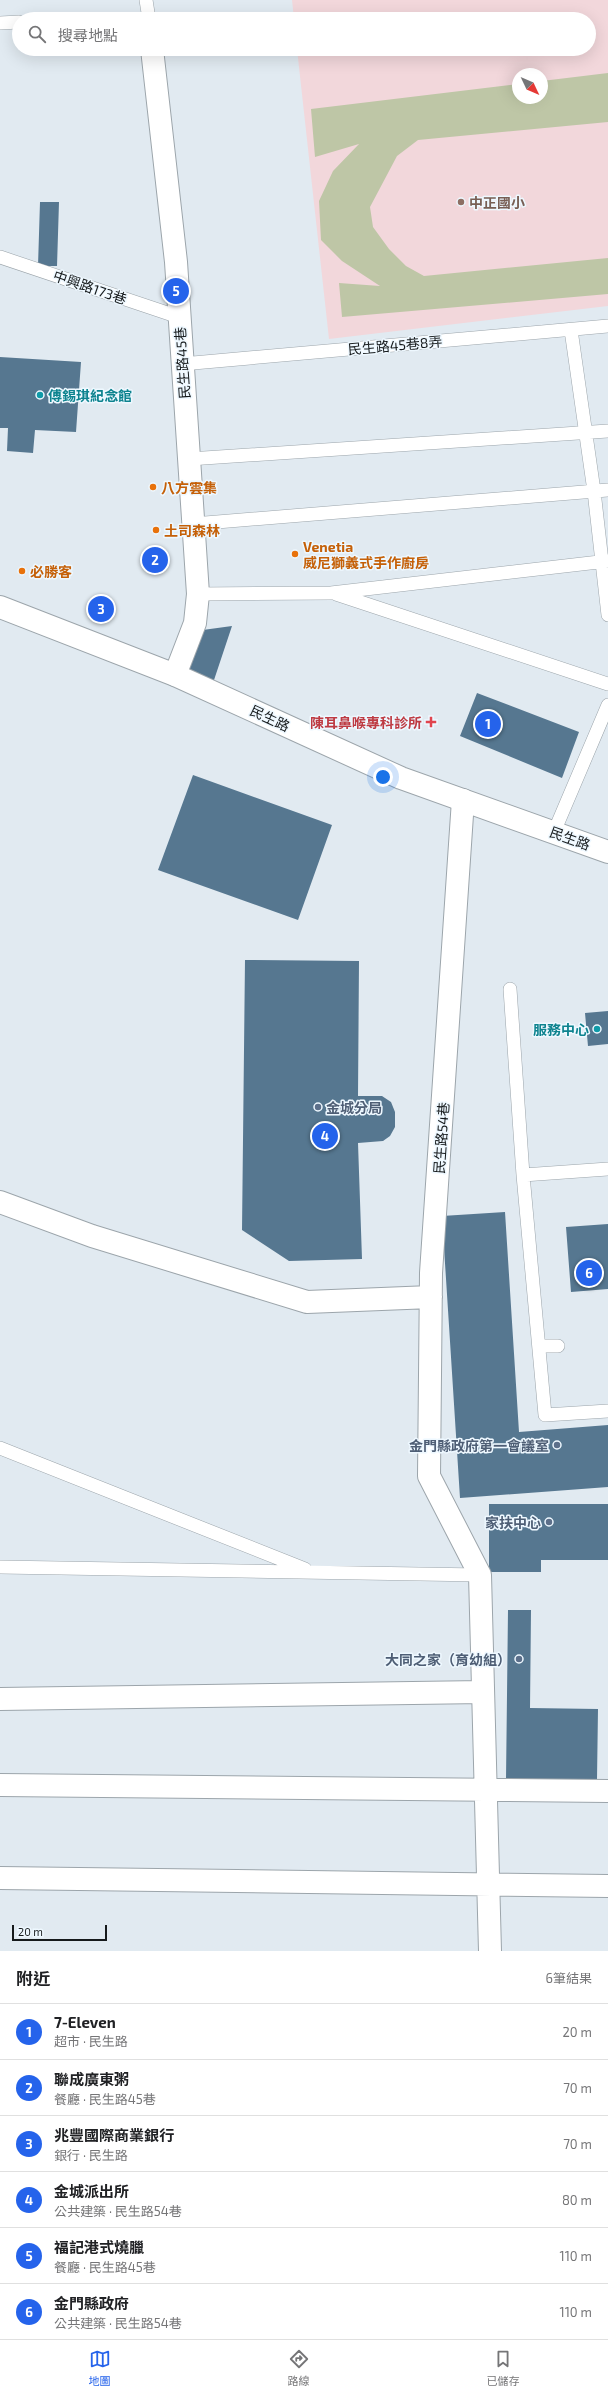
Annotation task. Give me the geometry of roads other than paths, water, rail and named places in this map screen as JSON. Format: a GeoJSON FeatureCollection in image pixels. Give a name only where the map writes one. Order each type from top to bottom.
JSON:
{"type":"FeatureCollection","features":[{"type":"Feature","properties":{"kind":"street","name":"民生路45巷"},"geometry":{"type":"LineString","coordinates":[[153,56],[176,262],[198,594],[195,623],[175,675]]}},
{"type":"Feature","properties":{"kind":"street","name":"民生路"},"geometry":{"type":"LineString","coordinates":[[0,607],[175,675],[401,778],[608,852]]}},
{"type":"Feature","properties":{"kind":"street","name":"民生路54巷"},"geometry":{"type":"LineString","coordinates":[[463,800],[431,1297],[429,1476],[480,1576]]}},
{"type":"Feature","properties":{"kind":"street"},"geometry":{"type":"LineString","coordinates":[[0,1202],[92,1236],[307,1302],[431,1297]]}},
{"type":"Feature","properties":{"kind":"street"},"geometry":{"type":"LineString","coordinates":[[480,1576],[490,1951]]}},
{"type":"Feature","properties":{"kind":"street"},"geometry":{"type":"LineString","coordinates":[[0,1699],[483,1692]]}},
{"type":"Feature","properties":{"kind":"street"},"geometry":{"type":"LineString","coordinates":[[0,1785],[608,1791]]}},
{"type":"Feature","properties":{"kind":"street"},"geometry":{"type":"LineString","coordinates":[[0,1878],[488,1886],[608,1886]]}},
{"type":"Feature","properties":{"kind":"lane"},"geometry":{"type":"LineString","coordinates":[[146,0],[148,12]]}},
{"type":"Feature","properties":{"kind":"lane"},"geometry":{"type":"LineString","coordinates":[[0,22],[12,22]]}},
{"type":"Feature","properties":{"kind":"lane","name":"中興路173巷"},"geometry":{"type":"LineString","coordinates":[[0,257],[179,317]]}},
{"type":"Feature","properties":{"kind":"lane","name":"民生路45巷8弄"},"geometry":{"type":"LineString","coordinates":[[182,364],[608,326]]}},
{"type":"Feature","properties":{"kind":"lane"},"geometry":{"type":"LineString","coordinates":[[571,330],[584,433],[605,561],[608,615]]}},
{"type":"Feature","properties":{"kind":"lane"},"geometry":{"type":"LineString","coordinates":[[189,459],[608,431]]}},
{"type":"Feature","properties":{"kind":"lane"},"geometry":{"type":"LineString","coordinates":[[193,524],[608,490]]}},
{"type":"Feature","properties":{"kind":"lane"},"geometry":{"type":"LineString","coordinates":[[198,594],[331,593],[605,561]]}},
{"type":"Feature","properties":{"kind":"lane"},"geometry":{"type":"LineString","coordinates":[[331,593],[608,684]]}},
{"type":"Feature","properties":{"kind":"lane"},"geometry":{"type":"LineString","coordinates":[[554,832],[608,705]]}},
{"type":"Feature","properties":{"kind":"lane"},"geometry":{"type":"LineString","coordinates":[[510,989],[523,1175],[545,1415],[608,1411]]}},
{"type":"Feature","properties":{"kind":"lane"},"geometry":{"type":"LineString","coordinates":[[523,1175],[608,1169]]}},
{"type":"Feature","properties":{"kind":"lane"},"geometry":{"type":"LineString","coordinates":[[538,1346],[558,1346]]}},
{"type":"Feature","properties":{"kind":"lane"},"geometry":{"type":"LineString","coordinates":[[0,1448],[312,1572]]}},
{"type":"Feature","properties":{"kind":"lane"},"geometry":{"type":"LineString","coordinates":[[0,1567],[480,1576]]}},
{"type":"Feature","properties":{"kind":"place","name":"中正國小"},"geometry":{"type":"Point","coordinates":[461,202]}},
{"type":"Feature","properties":{"kind":"place","name":"福記港式燒臘"},"geometry":{"type":"Point","coordinates":[176,291]}},
{"type":"Feature","properties":{"kind":"place","name":"傅錫琪紀念館"},"geometry":{"type":"Point","coordinates":[40,395]}},
{"type":"Feature","properties":{"kind":"place","name":"八方雲集"},"geometry":{"type":"Point","coordinates":[153,487]}},
{"type":"Feature","properties":{"kind":"place","name":"土司森林"},"geometry":{"type":"Point","coordinates":[156,530]}},
{"type":"Feature","properties":{"kind":"place","name":"Venetia 威尼獅義式手作廚房"},"geometry":{"type":"Point","coordinates":[295,554]}},
{"type":"Feature","properties":{"kind":"place","name":"聯成廣東粥"},"geometry":{"type":"Point","coordinates":[155,560]}},
{"type":"Feature","properties":{"kind":"place","name":"必勝客"},"geometry":{"type":"Point","coordinates":[22,571]}},
{"type":"Feature","properties":{"kind":"place","name":"兆豐國際商業銀行"},"geometry":{"type":"Point","coordinates":[101,609]}},
{"type":"Feature","properties":{"kind":"place","name":"陳耳鼻喉專科診所"},"geometry":{"type":"Point","coordinates":[431,722]}},
{"type":"Feature","properties":{"kind":"place","name":"7-Eleven"},"geometry":{"type":"Point","coordinates":[488,724]}},
{"type":"Feature","properties":{"kind":"place","name":"服務中心"},"geometry":{"type":"Point","coordinates":[597,1029]}},
{"type":"Feature","properties":{"kind":"place","name":"金城分局"},"geometry":{"type":"Point","coordinates":[318,1107]}},
{"type":"Feature","properties":{"kind":"place","name":"金城派出所"},"geometry":{"type":"Point","coordinates":[325,1136]}},
{"type":"Feature","properties":{"kind":"place","name":"金門縣政府"},"geometry":{"type":"Point","coordinates":[589,1273]}},
{"type":"Feature","properties":{"kind":"place","name":"金門縣政府第一會議室"},"geometry":{"type":"Point","coordinates":[557,1445]}},
{"type":"Feature","properties":{"kind":"place","name":"家扶中心"},"geometry":{"type":"Point","coordinates":[549,1522]}},
{"type":"Feature","properties":{"kind":"place","name":"大同之家（育幼組）"},"geometry":{"type":"Point","coordinates":[519,1659]}}]}
